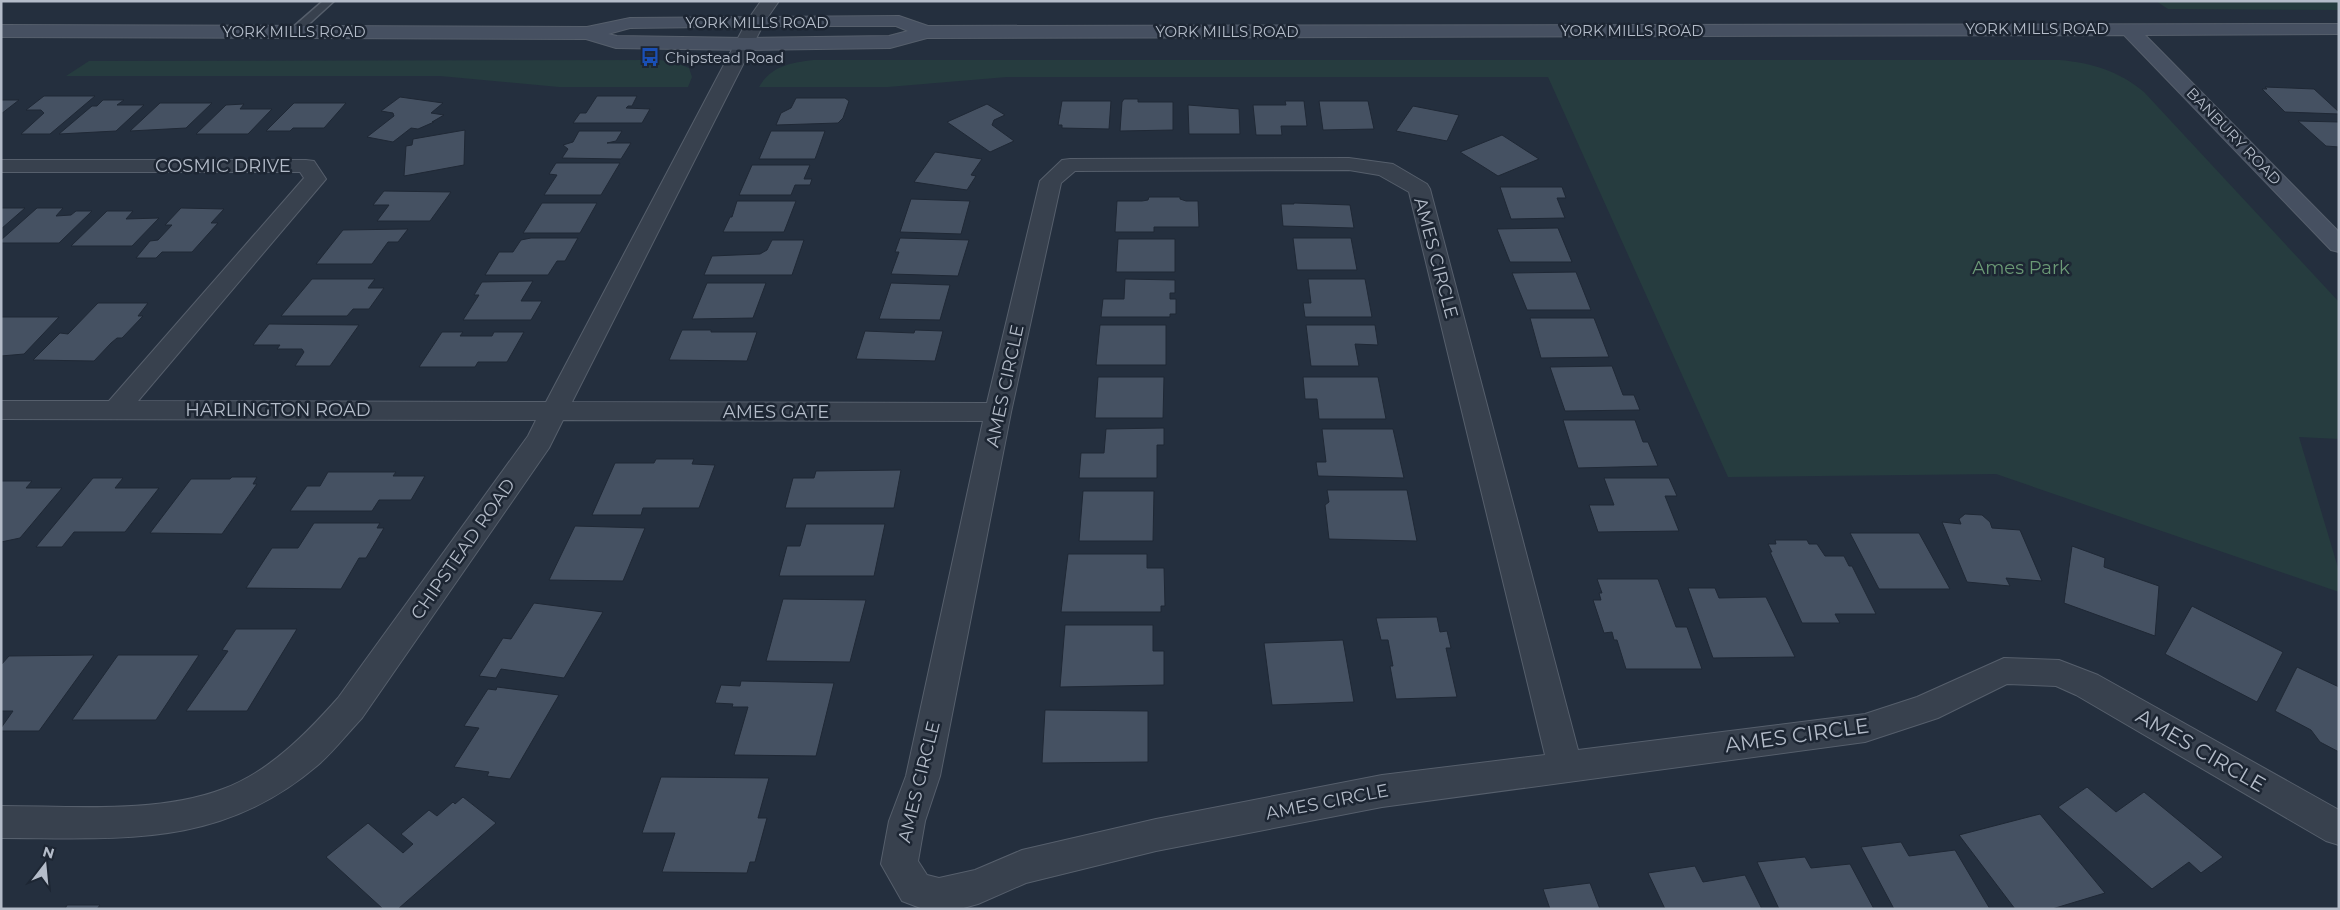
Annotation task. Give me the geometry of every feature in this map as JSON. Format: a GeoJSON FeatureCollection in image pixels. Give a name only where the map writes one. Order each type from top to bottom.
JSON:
{"type":"FeatureCollection","features":[{"type":"Feature","properties":{"kind":"main road","name":"YORK MILLS ROAD"},"geometry":{"type":"LineString","coordinates":[[1,32],[295,31],[586,33],[630,23],[756,21],[899,21],[926,32]]}},
{"type":"Feature","properties":{"kind":"main road","name":"BANBURY ROAD"},"geometry":{"type":"LineString","coordinates":[[2128,28],[2339,245]]}},
{"type":"Feature","properties":{"kind":"main road","name":"YORK MILLS ROAD"},"geometry":{"type":"LineString","coordinates":[[586,33],[616,42],[746,44],[890,42],[926,32],[2339,29]]}},
{"type":"Feature","properties":{"kind":"street"},"geometry":{"type":"LineString","coordinates":[[756,21],[770,1]]}},
{"type":"Feature","properties":{"kind":"street","name":"CHIPSTEAD ROAD"},"geometry":{"type":"LineString","coordinates":[[3,825],[136,820],[187,815],[232,802],[276,775],[315,747],[356,700],[539,441],[746,44],[756,21]]}},
{"type":"Feature","properties":{"kind":"street","name":"AMES CIRCLE"},"geometry":{"type":"LineString","coordinates":[[1565,767],[1419,190],[1386,169],[1349,164],[1070,165],[1051,181],[998,412],[925,766],[907,821],[899,864],[915,889],[940,896],[978,887],[1022,867],[1156,835],[1382,791],[1865,728],[1926,708],[2004,671],[2059,673],[2087,685],[2339,829]]}},
{"type":"Feature","properties":{"kind":"street","name":"COSMIC DRIVE"},"geometry":{"type":"LineString","coordinates":[[1,166],[306,166],[315,179],[117,409]]}},
{"type":"Feature","properties":{"kind":"street","name":"HARLINGTON ROAD"},"geometry":{"type":"LineString","coordinates":[[1,410],[554,410]]}},
{"type":"Feature","properties":{"kind":"street","name":"AMES GATE"},"geometry":{"type":"LineString","coordinates":[[554,410],[998,412]]}},
{"type":"Feature","properties":{"kind":"lane"},"geometry":{"type":"LineString","coordinates":[[295,31],[329,1]]}},
{"type":"Feature","properties":{"kind":"green space"},"geometry":{"type":"Polygon","coordinates":[[[2156,1],[2339,1],[2339,10],[2168,9],[2156,1]]]}},
{"type":"Feature","properties":{"kind":"green space"},"geometry":{"type":"Polygon","coordinates":[[[660,60],[677,63],[689,68],[692,77],[688,87],[559,87],[440,76],[66,76],[89,61],[660,60]]]}},
{"type":"Feature","properties":{"kind":"green space","name":"Ames Park"},"geometry":{"type":"Polygon","coordinates":[[[813,60],[2060,60],[2083,63],[2105,69],[2115,73],[2144,92],[2339,302],[2339,439],[2299,437],[2339,571],[2339,592],[1996,474],[1728,477],[1548,77],[1007,77],[888,87],[759,87],[769,74],[775,70],[789,64],[813,60]]]}},
{"type":"Feature","properties":{"kind":"building"},"geometry":{"type":"Polygon","coordinates":[[[2265,87],[2314,89],[2339,114],[2285,112],[2262,89],[2267,89],[2265,87]]]}},
{"type":"Feature","properties":{"kind":"building"},"geometry":{"type":"Polygon","coordinates":[[[44,96],[95,96],[50,134],[21,134],[44,113],[41,110],[26,110],[44,96]]]}},
{"type":"Feature","properties":{"kind":"building"},"geometry":{"type":"Polygon","coordinates":[[[597,96],[637,96],[632,106],[626,108],[650,109],[642,123],[573,123],[580,113],[586,113],[597,96]]]}},
{"type":"Feature","properties":{"kind":"building"},"geometry":{"type":"Polygon","coordinates":[[[400,97],[443,103],[431,113],[444,115],[418,129],[411,128],[393,142],[367,137],[394,116],[393,113],[381,111],[400,97]]]}},
{"type":"Feature","properties":{"kind":"building"},"geometry":{"type":"Polygon","coordinates":[[[796,98],[845,98],[849,101],[843,118],[838,123],[776,125],[781,113],[791,108],[796,98]]]}},
{"type":"Feature","properties":{"kind":"building"},"geometry":{"type":"Polygon","coordinates":[[[1124,99],[1138,99],[1138,102],[1173,102],[1173,130],[1120,131],[1122,102],[1124,99]]]}},
{"type":"Feature","properties":{"kind":"building"},"geometry":{"type":"Polygon","coordinates":[[[1,100],[19,100],[1,114],[1,100]]]}},
{"type":"Feature","properties":{"kind":"building"},"geometry":{"type":"Polygon","coordinates":[[[103,100],[124,100],[117,105],[144,105],[116,131],[59,134],[92,106],[97,106],[103,100]]]}},
{"type":"Feature","properties":{"kind":"building"},"geometry":{"type":"Polygon","coordinates":[[[1062,101],[1111,101],[1109,129],[1062,128],[1062,125],[1058,125],[1062,101]]]}},
{"type":"Feature","properties":{"kind":"building"},"geometry":{"type":"Polygon","coordinates":[[[1285,101],[1304,101],[1307,126],[1281,126],[1282,135],[1256,135],[1253,105],[1286,105],[1285,101]]]}},
{"type":"Feature","properties":{"kind":"building"},"geometry":{"type":"Polygon","coordinates":[[[1319,101],[1368,101],[1374,129],[1323,130],[1319,101]]]}},
{"type":"Feature","properties":{"kind":"building"},"geometry":{"type":"Polygon","coordinates":[[[160,103],[212,103],[186,128],[130,131],[160,103]]]}},
{"type":"Feature","properties":{"kind":"building"},"geometry":{"type":"Polygon","coordinates":[[[294,103],[346,103],[324,128],[293,128],[290,131],[266,131],[294,103]]]}},
{"type":"Feature","properties":{"kind":"building"},"geometry":{"type":"Polygon","coordinates":[[[244,104],[240,109],[272,109],[248,134],[196,134],[226,105],[244,104]]]}},
{"type":"Feature","properties":{"kind":"building"},"geometry":{"type":"Polygon","coordinates":[[[987,104],[1005,115],[994,120],[992,125],[1014,141],[990,152],[947,122],[987,104]]]}},
{"type":"Feature","properties":{"kind":"building"},"geometry":{"type":"Polygon","coordinates":[[[1188,105],[1239,109],[1240,134],[1189,134],[1188,105]]]}},
{"type":"Feature","properties":{"kind":"building"},"geometry":{"type":"Polygon","coordinates":[[[1413,106],[1459,115],[1447,141],[1396,131],[1413,106]]]}},
{"type":"Feature","properties":{"kind":"building"},"geometry":{"type":"Polygon","coordinates":[[[2298,121],[2339,122],[2339,147],[2326,146],[2298,121]]]}},
{"type":"Feature","properties":{"kind":"building"},"geometry":{"type":"Polygon","coordinates":[[[465,130],[464,165],[404,176],[406,146],[412,145],[413,139],[465,130]]]}},
{"type":"Feature","properties":{"kind":"building"},"geometry":{"type":"Polygon","coordinates":[[[579,131],[622,131],[616,141],[607,143],[631,143],[621,159],[562,158],[568,149],[563,145],[573,142],[579,131]]]}},
{"type":"Feature","properties":{"kind":"building"},"geometry":{"type":"Polygon","coordinates":[[[771,131],[825,131],[815,159],[759,159],[771,131]]]}},
{"type":"Feature","properties":{"kind":"building"},"geometry":{"type":"Polygon","coordinates":[[[1502,135],[1539,159],[1498,176],[1460,152],[1502,135]]]}},
{"type":"Feature","properties":{"kind":"building"},"geometry":{"type":"Polygon","coordinates":[[[935,152],[982,159],[971,175],[976,176],[967,190],[914,182],[935,152]]]}},
{"type":"Feature","properties":{"kind":"building"},"geometry":{"type":"Polygon","coordinates":[[[556,163],[620,163],[601,195],[544,195],[557,175],[549,174],[556,163]]]}},
{"type":"Feature","properties":{"kind":"building"},"geometry":{"type":"Polygon","coordinates":[[[752,165],[810,165],[804,179],[812,179],[810,185],[795,185],[791,195],[739,195],[752,165]]]}},
{"type":"Feature","properties":{"kind":"building"},"geometry":{"type":"Polygon","coordinates":[[[1500,187],[1562,187],[1566,198],[1557,198],[1565,218],[1511,219],[1500,187]]]}},
{"type":"Feature","properties":{"kind":"building"},"geometry":{"type":"Polygon","coordinates":[[[384,191],[451,192],[430,221],[377,221],[389,205],[373,205],[384,191]]]}},
{"type":"Feature","properties":{"kind":"building"},"geometry":{"type":"Polygon","coordinates":[[[1149,197],[1180,197],[1180,199],[1186,201],[1198,201],[1199,227],[1154,227],[1154,232],[1115,232],[1117,201],[1142,201],[1148,200],[1149,197]]]}},
{"type":"Feature","properties":{"kind":"building"},"geometry":{"type":"Polygon","coordinates":[[[911,199],[970,201],[961,234],[900,232],[911,199]]]}},
{"type":"Feature","properties":{"kind":"building"},"geometry":{"type":"Polygon","coordinates":[[[737,201],[796,201],[784,232],[723,232],[730,217],[732,217],[737,201]]]}},
{"type":"Feature","properties":{"kind":"building"},"geometry":{"type":"Polygon","coordinates":[[[542,203],[597,203],[580,233],[523,233],[542,203]]]}},
{"type":"Feature","properties":{"kind":"building"},"geometry":{"type":"Polygon","coordinates":[[[1281,204],[1350,205],[1354,228],[1283,226],[1281,204]]]}},
{"type":"Feature","properties":{"kind":"building"},"geometry":{"type":"Polygon","coordinates":[[[1,208],[25,208],[1,229],[1,208]]]}},
{"type":"Feature","properties":{"kind":"building"},"geometry":{"type":"Polygon","coordinates":[[[37,208],[63,208],[56,216],[71,215],[76,211],[92,211],[59,243],[1,243],[1,240],[37,208]]]}},
{"type":"Feature","properties":{"kind":"building"},"geometry":{"type":"Polygon","coordinates":[[[181,208],[224,209],[211,223],[218,223],[192,252],[162,252],[156,258],[136,258],[150,241],[158,240],[172,225],[165,225],[181,208]]]}},
{"type":"Feature","properties":{"kind":"building"},"geometry":{"type":"Polygon","coordinates":[[[107,211],[133,211],[126,219],[159,218],[132,246],[71,246],[107,211]]]}},
{"type":"Feature","properties":{"kind":"building"},"geometry":{"type":"Polygon","coordinates":[[[1558,228],[1572,262],[1510,262],[1497,229],[1558,228]]]}},
{"type":"Feature","properties":{"kind":"building"},"geometry":{"type":"Polygon","coordinates":[[[408,229],[398,242],[388,242],[372,264],[316,264],[343,230],[408,229]]]}},
{"type":"Feature","properties":{"kind":"building"},"geometry":{"type":"Polygon","coordinates":[[[531,238],[578,238],[565,261],[557,261],[548,275],[485,275],[499,252],[513,252],[521,240],[531,238]]]}},
{"type":"Feature","properties":{"kind":"building"},"geometry":{"type":"Polygon","coordinates":[[[900,238],[969,240],[958,276],[891,274],[899,252],[895,252],[900,238]]]}},
{"type":"Feature","properties":{"kind":"building"},"geometry":{"type":"Polygon","coordinates":[[[1293,238],[1351,238],[1357,270],[1297,270],[1293,238]]]}},
{"type":"Feature","properties":{"kind":"building"},"geometry":{"type":"Polygon","coordinates":[[[1118,239],[1175,239],[1175,272],[1116,272],[1118,239]]]}},
{"type":"Feature","properties":{"kind":"building"},"geometry":{"type":"Polygon","coordinates":[[[772,240],[804,240],[792,275],[704,275],[712,256],[760,254],[767,250],[772,240]]]}},
{"type":"Feature","properties":{"kind":"building"},"geometry":{"type":"Polygon","coordinates":[[[1576,272],[1591,310],[1527,310],[1512,273],[1576,272]]]}},
{"type":"Feature","properties":{"kind":"building"},"geometry":{"type":"Polygon","coordinates":[[[312,279],[375,279],[368,288],[384,288],[369,309],[353,309],[347,316],[281,316],[312,279]]]}},
{"type":"Feature","properties":{"kind":"building"},"geometry":{"type":"Polygon","coordinates":[[[1125,279],[1175,280],[1175,293],[1170,293],[1170,299],[1176,299],[1176,314],[1170,314],[1170,317],[1101,317],[1103,299],[1124,299],[1125,279]]]}},
{"type":"Feature","properties":{"kind":"building"},"geometry":{"type":"Polygon","coordinates":[[[1308,279],[1365,279],[1372,317],[1305,317],[1303,303],[1311,303],[1308,279]]]}},
{"type":"Feature","properties":{"kind":"building"},"geometry":{"type":"Polygon","coordinates":[[[533,281],[521,301],[542,301],[531,320],[463,320],[479,295],[474,295],[482,282],[533,281]]]}},
{"type":"Feature","properties":{"kind":"building"},"geometry":{"type":"Polygon","coordinates":[[[707,283],[766,283],[753,318],[692,319],[707,283]]]}},
{"type":"Feature","properties":{"kind":"building"},"geometry":{"type":"Polygon","coordinates":[[[891,283],[950,285],[940,320],[879,319],[891,283]]]}},
{"type":"Feature","properties":{"kind":"building"},"geometry":{"type":"Polygon","coordinates":[[[98,303],[148,303],[138,316],[143,316],[122,338],[117,338],[94,361],[33,360],[60,333],[68,334],[98,303]]]}},
{"type":"Feature","properties":{"kind":"building"},"geometry":{"type":"Polygon","coordinates":[[[1,317],[59,317],[24,354],[1,356],[1,317]]]}},
{"type":"Feature","properties":{"kind":"building"},"geometry":{"type":"Polygon","coordinates":[[[1530,318],[1594,318],[1609,357],[1541,358],[1530,318]]]}},
{"type":"Feature","properties":{"kind":"building"},"geometry":{"type":"Polygon","coordinates":[[[269,324],[359,325],[330,366],[295,366],[304,352],[302,349],[277,349],[280,345],[253,345],[269,324]]]}},
{"type":"Feature","properties":{"kind":"building"},"geometry":{"type":"Polygon","coordinates":[[[1100,325],[1166,325],[1166,365],[1096,365],[1100,325]]]}},
{"type":"Feature","properties":{"kind":"building"},"geometry":{"type":"Polygon","coordinates":[[[1306,325],[1375,325],[1378,345],[1355,344],[1359,366],[1311,366],[1306,325]]]}},
{"type":"Feature","properties":{"kind":"building"},"geometry":{"type":"Polygon","coordinates":[[[682,330],[757,332],[747,361],[669,360],[682,330]]]}},
{"type":"Feature","properties":{"kind":"building"},"geometry":{"type":"Polygon","coordinates":[[[915,330],[943,331],[935,361],[856,359],[865,331],[914,333],[915,330]]]}},
{"type":"Feature","properties":{"kind":"building"},"geometry":{"type":"Polygon","coordinates":[[[442,332],[463,332],[460,336],[492,336],[494,332],[524,332],[507,362],[478,362],[475,367],[419,367],[442,332]]]}},
{"type":"Feature","properties":{"kind":"building"},"geometry":{"type":"Polygon","coordinates":[[[1612,366],[1623,395],[1634,395],[1640,410],[1565,411],[1550,367],[1612,366]]]}},
{"type":"Feature","properties":{"kind":"building"},"geometry":{"type":"Polygon","coordinates":[[[1098,377],[1164,377],[1163,418],[1095,418],[1098,377]]]}},
{"type":"Feature","properties":{"kind":"building"},"geometry":{"type":"Polygon","coordinates":[[[1303,377],[1378,377],[1386,419],[1319,419],[1317,399],[1305,399],[1303,377]]]}},
{"type":"Feature","properties":{"kind":"building"},"geometry":{"type":"Polygon","coordinates":[[[1563,420],[1635,420],[1643,442],[1648,442],[1658,466],[1578,468],[1563,420]]]}},
{"type":"Feature","properties":{"kind":"building"},"geometry":{"type":"Polygon","coordinates":[[[1164,428],[1164,445],[1157,445],[1157,478],[1079,478],[1081,453],[1104,453],[1106,429],[1164,428]]]}},
{"type":"Feature","properties":{"kind":"building"},"geometry":{"type":"Polygon","coordinates":[[[1322,429],[1393,429],[1404,478],[1318,476],[1316,462],[1326,462],[1322,429]]]}},
{"type":"Feature","properties":{"kind":"building"},"geometry":{"type":"Polygon","coordinates":[[[656,459],[694,459],[692,464],[715,465],[699,508],[643,508],[641,515],[592,515],[615,463],[654,463],[656,459]]]}},
{"type":"Feature","properties":{"kind":"building"},"geometry":{"type":"Polygon","coordinates":[[[901,470],[894,508],[785,508],[793,478],[814,478],[816,471],[901,470]]]}},
{"type":"Feature","properties":{"kind":"building"},"geometry":{"type":"Polygon","coordinates":[[[328,472],[396,472],[393,476],[425,476],[411,500],[379,500],[372,511],[290,511],[307,486],[320,486],[328,472]]]}},
{"type":"Feature","properties":{"kind":"building"},"geometry":{"type":"Polygon","coordinates":[[[232,477],[257,477],[253,484],[257,484],[222,534],[150,533],[191,479],[230,479],[232,477]]]}},
{"type":"Feature","properties":{"kind":"building"},"geometry":{"type":"Polygon","coordinates":[[[93,478],[123,478],[115,488],[159,488],[125,532],[74,532],[62,547],[36,547],[93,478]]]}},
{"type":"Feature","properties":{"kind":"building"},"geometry":{"type":"Polygon","coordinates":[[[1604,478],[1669,478],[1677,496],[1665,496],[1679,531],[1598,532],[1589,505],[1614,505],[1604,478]]]}},
{"type":"Feature","properties":{"kind":"building"},"geometry":{"type":"Polygon","coordinates":[[[1,481],[32,481],[26,488],[62,488],[20,538],[1,542],[1,481]]]}},
{"type":"Feature","properties":{"kind":"building"},"geometry":{"type":"Polygon","coordinates":[[[1327,490],[1407,490],[1417,541],[1329,539],[1325,505],[1329,502],[1327,490]]]}},
{"type":"Feature","properties":{"kind":"building"},"geometry":{"type":"Polygon","coordinates":[[[1083,491],[1154,491],[1153,541],[1079,541],[1083,491]]]}},
{"type":"Feature","properties":{"kind":"building"},"geometry":{"type":"Polygon","coordinates":[[[1965,514],[1982,515],[1990,522],[1992,528],[2020,530],[2042,581],[2006,578],[2010,586],[1967,582],[1942,522],[1961,524],[1959,519],[1965,514]]]}},
{"type":"Feature","properties":{"kind":"building"},"geometry":{"type":"Polygon","coordinates":[[[314,523],[380,523],[377,528],[384,528],[366,558],[359,558],[341,589],[246,588],[272,548],[298,548],[314,523]]]}},
{"type":"Feature","properties":{"kind":"building"},"geometry":{"type":"Polygon","coordinates":[[[806,524],[885,524],[874,576],[779,576],[787,546],[800,546],[806,524]]]}},
{"type":"Feature","properties":{"kind":"building"},"geometry":{"type":"Polygon","coordinates":[[[575,526],[645,528],[623,581],[549,580],[575,526]]]}},
{"type":"Feature","properties":{"kind":"building"},"geometry":{"type":"Polygon","coordinates":[[[1850,533],[1919,533],[1950,589],[1879,589],[1850,533]]]}},
{"type":"Feature","properties":{"kind":"building"},"geometry":{"type":"Polygon","coordinates":[[[1775,540],[1807,540],[1809,544],[1817,544],[1825,556],[1844,556],[1849,566],[1852,566],[1876,614],[1835,614],[1840,623],[1802,623],[1770,552],[1772,552],[1768,544],[1776,544],[1775,540]]]}},
{"type":"Feature","properties":{"kind":"building"},"geometry":{"type":"Polygon","coordinates":[[[2072,546],[2105,558],[2104,567],[2159,586],[2155,636],[2064,603],[2072,546]]]}},
{"type":"Feature","properties":{"kind":"building"},"geometry":{"type":"Polygon","coordinates":[[[1068,554],[1147,554],[1147,568],[1164,568],[1165,606],[1161,606],[1161,612],[1061,612],[1068,554]]]}},
{"type":"Feature","properties":{"kind":"building"},"geometry":{"type":"Polygon","coordinates":[[[1597,579],[1658,579],[1676,627],[1687,627],[1702,669],[1626,669],[1617,640],[1614,640],[1612,632],[1604,633],[1593,600],[1601,600],[1599,593],[1602,593],[1597,579]]]}},
{"type":"Feature","properties":{"kind":"building"},"geometry":{"type":"Polygon","coordinates":[[[1688,588],[1715,588],[1719,598],[1766,597],[1795,657],[1713,658],[1688,588]]]}},
{"type":"Feature","properties":{"kind":"building"},"geometry":{"type":"Polygon","coordinates":[[[783,599],[866,600],[850,662],[766,661],[783,599]]]}},
{"type":"Feature","properties":{"kind":"building"},"geometry":{"type":"Polygon","coordinates":[[[534,603],[603,612],[564,678],[501,669],[496,678],[479,676],[503,638],[511,639],[534,603]]]}},
{"type":"Feature","properties":{"kind":"building"},"geometry":{"type":"Polygon","coordinates":[[[2192,606],[2283,652],[2257,702],[2165,654],[2192,606]]]}},
{"type":"Feature","properties":{"kind":"building"},"geometry":{"type":"Polygon","coordinates":[[[1437,617],[1440,632],[1447,631],[1451,648],[1446,648],[1457,697],[1396,699],[1390,666],[1393,666],[1388,640],[1381,640],[1376,618],[1437,617]]]}},
{"type":"Feature","properties":{"kind":"building"},"geometry":{"type":"Polygon","coordinates":[[[1065,625],[1153,625],[1153,651],[1164,651],[1164,685],[1060,687],[1065,625]]]}},
{"type":"Feature","properties":{"kind":"building"},"geometry":{"type":"Polygon","coordinates":[[[236,629],[297,629],[247,711],[186,711],[228,651],[222,650],[236,629]]]}},
{"type":"Feature","properties":{"kind":"building"},"geometry":{"type":"Polygon","coordinates":[[[1343,640],[1354,702],[1272,705],[1264,643],[1343,640]]]}},
{"type":"Feature","properties":{"kind":"building"},"geometry":{"type":"Polygon","coordinates":[[[94,655],[39,731],[1,731],[1,728],[13,711],[1,711],[1,665],[9,656],[94,655]]]}},
{"type":"Feature","properties":{"kind":"building"},"geometry":{"type":"Polygon","coordinates":[[[118,655],[199,655],[156,720],[72,720],[118,655]]]}},
{"type":"Feature","properties":{"kind":"building"},"geometry":{"type":"Polygon","coordinates":[[[2297,667],[2339,687],[2339,752],[2320,742],[2311,730],[2275,711],[2297,667]]]}},
{"type":"Feature","properties":{"kind":"building"},"geometry":{"type":"Polygon","coordinates":[[[741,681],[834,683],[816,756],[734,755],[748,707],[732,707],[733,704],[715,703],[721,685],[740,686],[741,681]]]}},
{"type":"Feature","properties":{"kind":"building"},"geometry":{"type":"Polygon","coordinates":[[[497,687],[559,695],[510,779],[487,776],[489,772],[454,767],[479,728],[464,726],[488,689],[496,690],[497,687]]]}},
{"type":"Feature","properties":{"kind":"building"},"geometry":{"type":"Polygon","coordinates":[[[1045,710],[1148,711],[1148,762],[1042,763],[1045,710]]]}},
{"type":"Feature","properties":{"kind":"building"},"geometry":{"type":"Polygon","coordinates":[[[661,777],[769,778],[758,818],[767,818],[755,862],[750,862],[747,873],[662,872],[675,833],[642,833],[661,777]]]}},
{"type":"Feature","properties":{"kind":"building"},"geometry":{"type":"Polygon","coordinates":[[[2087,787],[2116,812],[2144,792],[2223,857],[2201,873],[2189,862],[2152,889],[2058,807],[2087,787]]]}},
{"type":"Feature","properties":{"kind":"building"},"geometry":{"type":"Polygon","coordinates":[[[463,797],[496,823],[398,909],[383,909],[326,857],[368,823],[403,853],[413,844],[401,834],[429,810],[437,816],[453,802],[455,804],[463,797]]]}},
{"type":"Feature","properties":{"kind":"building"},"geometry":{"type":"Polygon","coordinates":[[[2040,814],[2105,893],[2052,909],[2015,909],[1959,835],[2040,814]]]}},
{"type":"Feature","properties":{"kind":"building"},"geometry":{"type":"Polygon","coordinates":[[[1901,842],[1909,856],[1955,850],[1990,909],[1894,909],[1861,847],[1901,842]]]}},
{"type":"Feature","properties":{"kind":"building"},"geometry":{"type":"Polygon","coordinates":[[[1805,857],[1811,868],[1850,864],[1874,909],[1779,909],[1757,862],[1805,857]]]}},
{"type":"Feature","properties":{"kind":"building"},"geometry":{"type":"Polygon","coordinates":[[[1695,866],[1703,882],[1745,875],[1762,909],[1665,909],[1648,873],[1695,866]]]}},
{"type":"Feature","properties":{"kind":"building"},"geometry":{"type":"Polygon","coordinates":[[[1590,883],[1600,909],[1550,909],[1543,889],[1590,883]]]}},
{"type":"Feature","properties":{"kind":"building"},"geometry":{"type":"Polygon","coordinates":[[[67,905],[100,905],[97,909],[65,909],[67,905]]]}},
{"type":"Feature","properties":{"kind":"place","name":"Chipstead Road"},"geometry":{"type":"Point","coordinates":[650,57]}}]}
